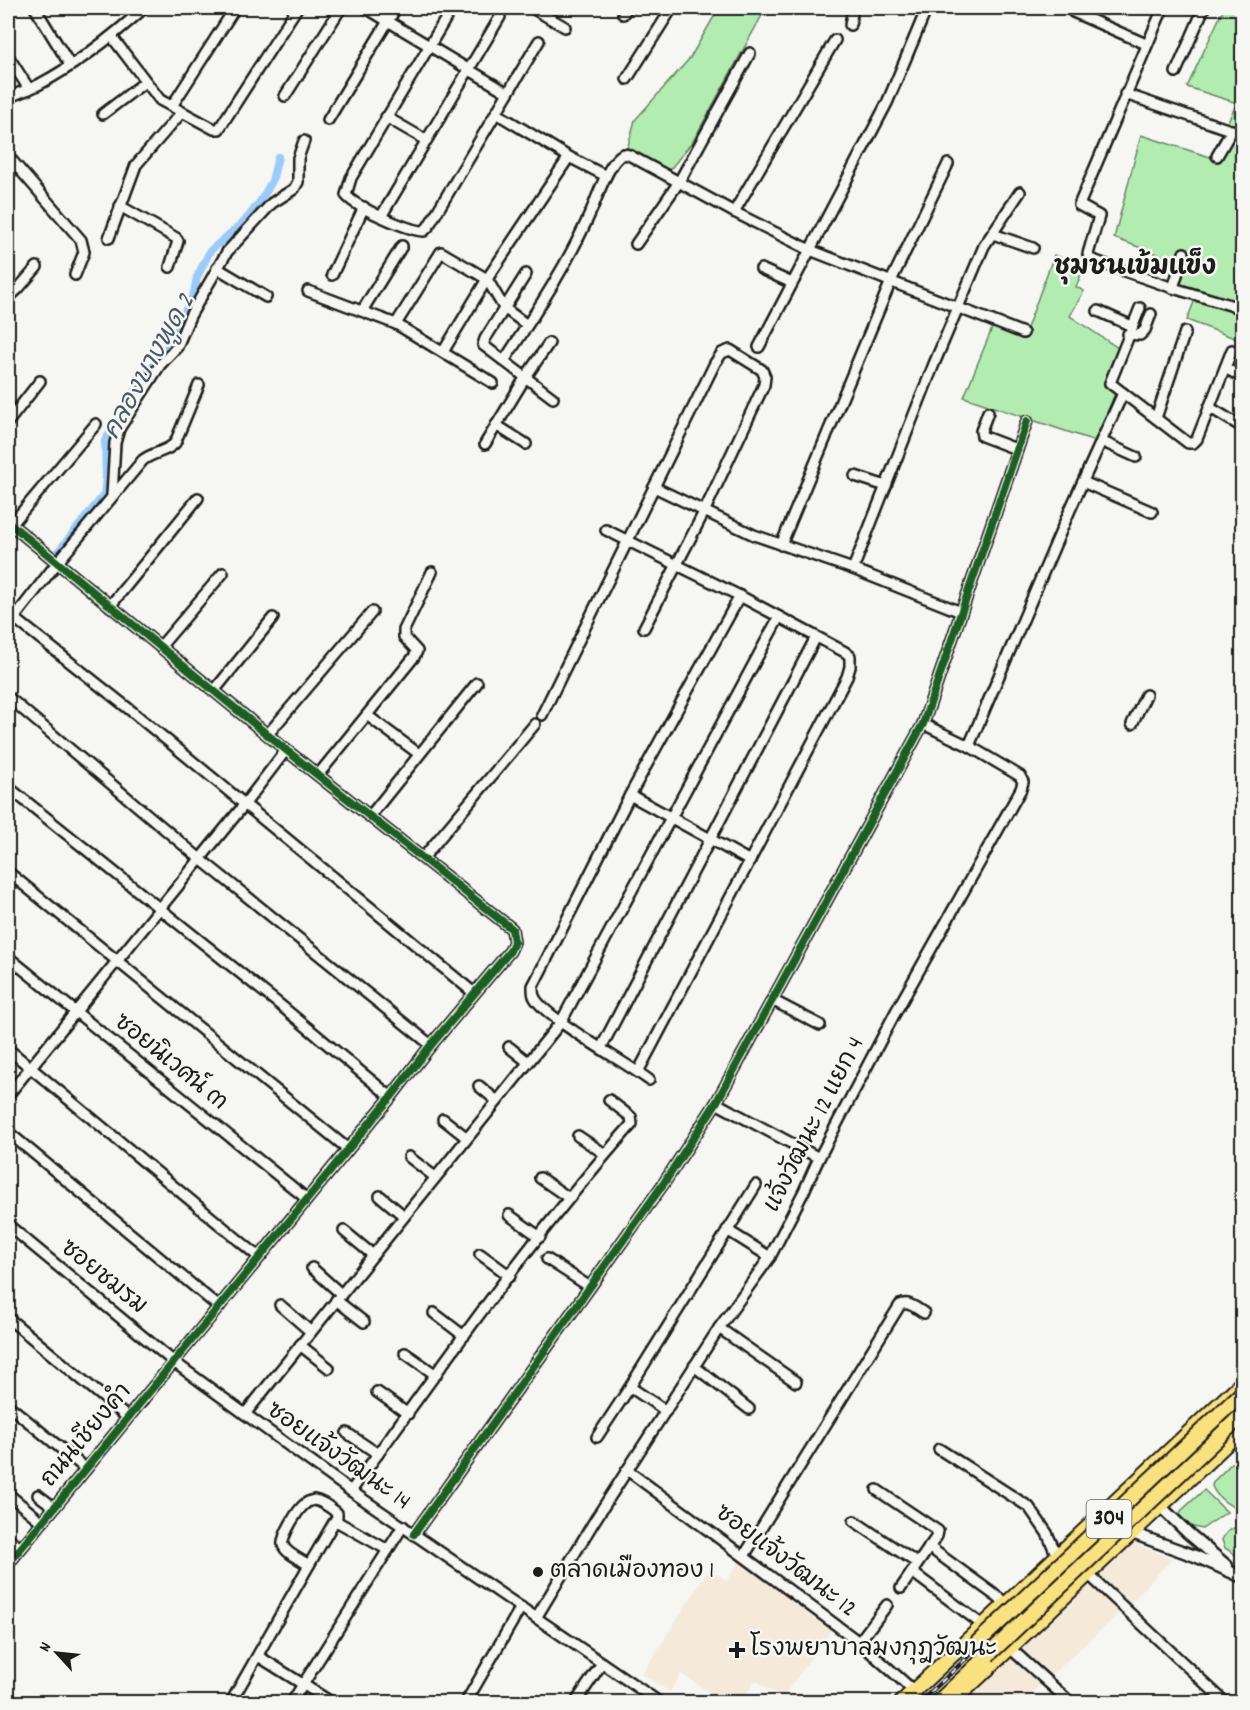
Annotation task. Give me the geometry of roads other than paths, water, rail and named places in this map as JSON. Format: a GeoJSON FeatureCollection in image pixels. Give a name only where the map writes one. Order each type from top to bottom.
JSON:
{"type":"FeatureCollection","features":[{"type":"Feature","properties":{"kind":"main road","name":"304"},"geometry":{"type":"LineString","coordinates":[[914,1697],[1057,1556],[1242,1383]]}},
{"type":"Feature","properties":{"kind":"main road","name":"304"},"geometry":{"type":"LineString","coordinates":[[902,1702],[914,1697],[976,1644],[1242,1393]]}},
{"type":"Feature","properties":{"kind":"main road","name":"304"},"geometry":{"type":"LineString","coordinates":[[938,1702],[1242,1415]]}},
{"type":"Feature","properties":{"kind":"main road","name":"304"},"geometry":{"type":"LineString","coordinates":[[952,1702],[1242,1429]]}},
{"type":"Feature","properties":{"kind":"main road"},"geometry":{"type":"LineString","coordinates":[[1168,1452],[1166,1462],[1170,1475],[1182,1482],[1189,1479]]}},
{"type":"Feature","properties":{"kind":"main road"},"geometry":{"type":"LineString","coordinates":[[1137,1482],[1160,1506]]}},
{"type":"Feature","properties":{"kind":"main road"},"geometry":{"type":"LineString","coordinates":[[1094,1522],[1104,1521],[1114,1527],[1120,1538],[1119,1545]]}},
{"type":"Feature","properties":{"kind":"street"},"geometry":{"type":"LineString","coordinates":[[35,8],[70,65]]}},
{"type":"Feature","properties":{"kind":"street"},"geometry":{"type":"LineString","coordinates":[[8,98],[29,89],[70,65],[112,37],[144,8]]}},
{"type":"Feature","properties":{"kind":"street"},"geometry":{"type":"LineString","coordinates":[[172,106],[235,8]]}},
{"type":"Feature","properties":{"kind":"street"},"geometry":{"type":"LineString","coordinates":[[112,37],[160,100],[214,129],[219,129],[297,8]]}},
{"type":"Feature","properties":{"kind":"street"},"geometry":{"type":"LineString","coordinates":[[285,96],[341,8]]}},
{"type":"Feature","properties":{"kind":"street"},"geometry":{"type":"LineString","coordinates":[[366,8],[508,93]]}},
{"type":"Feature","properties":{"kind":"street"},"geometry":{"type":"LineString","coordinates":[[328,120],[396,8]]}},
{"type":"Feature","properties":{"kind":"street"},"geometry":{"type":"LineString","coordinates":[[452,8],[386,117],[347,188],[346,195],[349,199],[418,231],[424,231],[428,227],[539,41]]}},
{"type":"Feature","properties":{"kind":"street"},"geometry":{"type":"LineString","coordinates":[[532,8],[565,27]]}},
{"type":"Feature","properties":{"kind":"street"},"geometry":{"type":"LineString","coordinates":[[627,80],[672,8]]}},
{"type":"Feature","properties":{"kind":"street"},"geometry":{"type":"LineString","coordinates":[[850,26],[853,8]]}},
{"type":"Feature","properties":{"kind":"street"},"geometry":{"type":"LineString","coordinates":[[759,347],[887,103],[927,8]]}},
{"type":"Feature","properties":{"kind":"street"},"geometry":{"type":"LineString","coordinates":[[1163,8],[1079,206],[1099,216],[1088,254],[1090,259],[1240,308]]}},
{"type":"Feature","properties":{"kind":"street"},"geometry":{"type":"LineString","coordinates":[[1176,72],[1204,8]]}},
{"type":"Feature","properties":{"kind":"street"},"geometry":{"type":"LineString","coordinates":[[1073,12],[1146,44]]}},
{"type":"Feature","properties":{"kind":"street"},"geometry":{"type":"LineString","coordinates":[[382,215],[500,17]]}},
{"type":"Feature","properties":{"kind":"street"},"geometry":{"type":"LineString","coordinates":[[734,212],[835,40]]}},
{"type":"Feature","properties":{"kind":"street"},"geometry":{"type":"LineString","coordinates":[[636,244],[679,182],[750,53]]}},
{"type":"Feature","properties":{"kind":"street"},"geometry":{"type":"LineString","coordinates":[[8,56],[29,89]]}},
{"type":"Feature","properties":{"kind":"street"},"geometry":{"type":"LineString","coordinates":[[103,114],[145,82]]}},
{"type":"Feature","properties":{"kind":"street"},"geometry":{"type":"LineString","coordinates":[[1125,94],[1242,134]]}},
{"type":"Feature","properties":{"kind":"street"},"geometry":{"type":"LineString","coordinates":[[109,238],[136,165],[182,112]]}},
{"type":"Feature","properties":{"kind":"street"},"geometry":{"type":"LineString","coordinates":[[496,113],[569,157],[606,176]]}},
{"type":"Feature","properties":{"kind":"street"},"geometry":{"type":"LineString","coordinates":[[386,117],[426,140]]}},
{"type":"Feature","properties":{"kind":"street"},"geometry":{"type":"LineString","coordinates":[[1217,156],[1232,130]]}},
{"type":"Feature","properties":{"kind":"street"},"geometry":{"type":"LineString","coordinates":[[112,495],[119,429],[160,365],[177,347],[183,329],[227,252],[272,203],[294,189],[298,182],[297,158],[304,141]]}},
{"type":"Feature","properties":{"kind":"street"},"geometry":{"type":"LineString","coordinates":[[504,361],[561,272],[583,230],[606,176],[619,156],[623,154],[810,250],[1023,333]]}},
{"type":"Feature","properties":{"kind":"street"},"geometry":{"type":"LineString","coordinates":[[8,156],[81,240],[84,252],[75,275]]}},
{"type":"Feature","properties":{"kind":"street"},"geometry":{"type":"LineString","coordinates":[[443,352],[487,279],[569,157]]}},
{"type":"Feature","properties":{"kind":"street"},"geometry":{"type":"LineString","coordinates":[[781,545],[891,280],[948,164]]}},
{"type":"Feature","properties":{"kind":"street"},"geometry":{"type":"LineString","coordinates":[[853,570],[984,246],[1020,192]]}},
{"type":"Feature","properties":{"kind":"street"},"geometry":{"type":"LineString","coordinates":[[120,206],[176,238],[178,242],[170,267]]}},
{"type":"Feature","properties":{"kind":"street"},"geometry":{"type":"LineString","coordinates":[[332,275],[364,207]]}},
{"type":"Feature","properties":{"kind":"street"},"geometry":{"type":"LineString","coordinates":[[993,234],[1033,248]]}},
{"type":"Feature","properties":{"kind":"street"},"geometry":{"type":"LineString","coordinates":[[362,311],[402,246]]}},
{"type":"Feature","properties":{"kind":"street"},"geometry":{"type":"LineString","coordinates":[[396,324],[438,251],[487,279],[504,308],[527,325]]}},
{"type":"Feature","properties":{"kind":"street"},"geometry":{"type":"LineString","coordinates":[[1173,288],[1184,253]]}},
{"type":"Feature","properties":{"kind":"street"},"geometry":{"type":"LineString","coordinates":[[9,295],[37,267]]}},
{"type":"Feature","properties":{"kind":"street"},"geometry":{"type":"LineString","coordinates":[[216,268],[266,297]]}},
{"type":"Feature","properties":{"kind":"street"},"geometry":{"type":"LineString","coordinates":[[761,269],[792,283]]}},
{"type":"Feature","properties":{"kind":"street"},"geometry":{"type":"LineString","coordinates":[[526,274],[483,345],[553,398]]}},
{"type":"Feature","properties":{"kind":"street"},"geometry":{"type":"LineString","coordinates":[[308,291],[396,324],[493,383]]}},
{"type":"Feature","properties":{"kind":"street"},"geometry":{"type":"LineString","coordinates":[[1140,308],[1110,382],[1188,443],[1193,443],[1232,350]]}},
{"type":"Feature","properties":{"kind":"street"},"geometry":{"type":"LineString","coordinates":[[1098,311],[1140,335],[1150,314]]}},
{"type":"Feature","properties":{"kind":"street"},"geometry":{"type":"LineString","coordinates":[[1156,418],[1185,332]]}},
{"type":"Feature","properties":{"kind":"street"},"geometry":{"type":"LineString","coordinates":[[485,444],[549,343]]}},
{"type":"Feature","properties":{"kind":"street"},"geometry":{"type":"LineString","coordinates":[[542,715],[715,363],[722,353],[730,350],[762,370],[765,377],[764,385],[704,512],[644,628]]}},
{"type":"Feature","properties":{"kind":"street"},"geometry":{"type":"LineString","coordinates":[[1225,368],[1242,378]]}},
{"type":"Feature","properties":{"kind":"street"},"geometry":{"type":"LineString","coordinates":[[8,422],[40,381]]}},
{"type":"Feature","properties":{"kind":"street"},"geometry":{"type":"LineString","coordinates":[[199,384],[171,448],[143,459],[10,619],[129,709],[474,993]]}},
{"type":"Feature","properties":{"kind":"street"},"geometry":{"type":"LineString","coordinates":[[923,724],[969,746],[1123,393]]}},
{"type":"Feature","properties":{"kind":"street"},"geometry":{"type":"LineString","coordinates":[[1209,407],[1242,426]]}},
{"type":"Feature","properties":{"kind":"street"},"geometry":{"type":"LineString","coordinates":[[988,411],[981,431],[982,436],[1016,450]]}},
{"type":"Feature","properties":{"kind":"street"},"geometry":{"type":"LineString","coordinates":[[414,1534],[664,1183],[716,1103],[923,724],[1027,422]]}},
{"type":"Feature","properties":{"kind":"street"},"geometry":{"type":"LineString","coordinates":[[96,424],[9,524],[286,750],[423,858],[535,724]]}},
{"type":"Feature","properties":{"kind":"street"},"geometry":{"type":"LineString","coordinates":[[496,425],[526,444]]}},
{"type":"Feature","properties":{"kind":"street"},"geometry":{"type":"LineString","coordinates":[[1101,441],[1136,457]]}},
{"type":"Feature","properties":{"kind":"street"},"geometry":{"type":"LineString","coordinates":[[855,476],[886,486]]}},
{"type":"Feature","properties":{"kind":"street"},"geometry":{"type":"LineString","coordinates":[[1083,482],[1152,512]]}},
{"type":"Feature","properties":{"kind":"street"},"geometry":{"type":"LineString","coordinates":[[654,488],[754,535],[961,612]]}},
{"type":"Feature","properties":{"kind":"street"},"geometry":{"type":"LineString","coordinates":[[110,606],[198,498]]}},
{"type":"Feature","properties":{"kind":"street"},"geometry":{"type":"LineString","coordinates":[[606,530],[740,596],[850,656],[847,677],[638,1072]]}},
{"type":"Feature","properties":{"kind":"street"},"geometry":{"type":"LineString","coordinates":[[318,775],[368,716],[417,651],[404,637],[404,630],[432,572]]}},
{"type":"Feature","properties":{"kind":"street"},"geometry":{"type":"LineString","coordinates":[[160,647],[223,573]]}},
{"type":"Feature","properties":{"kind":"street"},"geometry":{"type":"LineString","coordinates":[[649,1080],[561,1022],[539,1003],[533,995],[533,986],[630,795],[740,596]]}},
{"type":"Feature","properties":{"kind":"street"},"geometry":{"type":"LineString","coordinates":[[268,734],[372,612]]}},
{"type":"Feature","properties":{"kind":"street"},"geometry":{"type":"LineString","coordinates":[[245,1414],[561,1022],[779,617]]}},
{"type":"Feature","properties":{"kind":"street"},"geometry":{"type":"LineString","coordinates":[[213,691],[273,618]]}},
{"type":"Feature","properties":{"kind":"street"},"geometry":{"type":"LineString","coordinates":[[601,1048],[816,637]]}},
{"type":"Feature","properties":{"kind":"street"},"geometry":{"type":"LineString","coordinates":[[370,816],[477,683]]}},
{"type":"Feature","properties":{"kind":"street"},"geometry":{"type":"LineString","coordinates":[[1132,724],[1146,695]]}},
{"type":"Feature","properties":{"kind":"street"},"geometry":{"type":"LineString","coordinates":[[8,697],[199,858],[431,1045]]}},
{"type":"Feature","properties":{"kind":"street"},"geometry":{"type":"LineString","coordinates":[[368,716],[419,754]]}},
{"type":"Feature","properties":{"kind":"street","name":"แจ้งวัฒนะ 12 แยก 4"},"geometry":{"type":"LineString","coordinates":[[536,1618],[694,1366],[770,1257],[894,1015],[1021,789],[1023,782],[1020,777],[969,746]]}},
{"type":"Feature","properties":{"kind":"street"},"geometry":{"type":"LineString","coordinates":[[8,1095],[244,805],[286,750]]}},
{"type":"Feature","properties":{"kind":"street"},"geometry":{"type":"LineString","coordinates":[[8,787],[279,1004],[391,1097]]}},
{"type":"Feature","properties":{"kind":"street"},"geometry":{"type":"LineString","coordinates":[[630,795],[750,861]]}},
{"type":"Feature","properties":{"kind":"street","name":"ถนนเชียงคำ"},"geometry":{"type":"LineString","coordinates":[[8,1564],[510,951],[514,942],[512,929],[423,858]]}},
{"type":"Feature","properties":{"kind":"street"},"geometry":{"type":"LineString","coordinates":[[8,872],[348,1149]]}},
{"type":"Feature","properties":{"kind":"street","name":"ซอยนิเวศน์ ๓"},"geometry":{"type":"LineString","coordinates":[[8,957],[307,1199]]}},
{"type":"Feature","properties":{"kind":"street"},"geometry":{"type":"LineString","coordinates":[[771,1000],[820,1025]]}},
{"type":"Feature","properties":{"kind":"street"},"geometry":{"type":"LineString","coordinates":[[509,1047],[528,1062]]}},
{"type":"Feature","properties":{"kind":"street"},"geometry":{"type":"LineString","coordinates":[[8,1048],[260,1257]]}},
{"type":"Feature","properties":{"kind":"street"},"geometry":{"type":"LineString","coordinates":[[479,1086],[497,1101]]}},
{"type":"Feature","properties":{"kind":"street"},"geometry":{"type":"LineString","coordinates":[[351,1491],[569,1198],[632,1124],[631,1117],[609,1100]]}},
{"type":"Feature","properties":{"kind":"street"},"geometry":{"type":"LineString","coordinates":[[716,1103],[819,1158]]}},
{"type":"Feature","properties":{"kind":"street"},"geometry":{"type":"LineString","coordinates":[[443,1119],[467,1138]]}},
{"type":"Feature","properties":{"kind":"street"},"geometry":{"type":"LineString","coordinates":[[8,1132],[219,1307]]}},
{"type":"Feature","properties":{"kind":"street"},"geometry":{"type":"LineString","coordinates":[[578,1136],[605,1154]]}},
{"type":"Feature","properties":{"kind":"street"},"geometry":{"type":"LineString","coordinates":[[409,1157],[435,1178]]}},
{"type":"Feature","properties":{"kind":"street"},"geometry":{"type":"LineString","coordinates":[[540,1178],[569,1198]]}},
{"type":"Feature","properties":{"kind":"street"},"geometry":{"type":"LineString","coordinates":[[597,1437],[756,1185]]}},
{"type":"Feature","properties":{"kind":"street"},"geometry":{"type":"LineString","coordinates":[[380,1196],[404,1216]]}},
{"type":"Feature","properties":{"kind":"street"},"geometry":{"type":"LineString","coordinates":[[509,1215],[540,1237]]}},
{"type":"Feature","properties":{"kind":"street","name":"ซอยชมรม"},"geometry":{"type":"LineString","coordinates":[[8,1225],[174,1362]]}},
{"type":"Feature","properties":{"kind":"street"},"geometry":{"type":"LineString","coordinates":[[727,1230],[770,1257]]}},
{"type":"Feature","properties":{"kind":"street"},"geometry":{"type":"LineString","coordinates":[[344,1231],[373,1255]]}},
{"type":"Feature","properties":{"kind":"street"},"geometry":{"type":"LineString","coordinates":[[480,1254],[510,1276]]}},
{"type":"Feature","properties":{"kind":"street"},"geometry":{"type":"LineString","coordinates":[[547,1259],[590,1287]]}},
{"type":"Feature","properties":{"kind":"street"},"geometry":{"type":"LineString","coordinates":[[312,1268],[363,1322]]}},
{"type":"Feature","properties":{"kind":"street"},"geometry":{"type":"LineString","coordinates":[[744,1556],[900,1305],[905,1303],[911,1305],[924,1313]]}},
{"type":"Feature","properties":{"kind":"street"},"geometry":{"type":"LineString","coordinates":[[280,1305],[311,1332]]}},
{"type":"Feature","properties":{"kind":"street"},"geometry":{"type":"LineString","coordinates":[[434,1313],[465,1336]]}},
{"type":"Feature","properties":{"kind":"street"},"geometry":{"type":"LineString","coordinates":[[8,1318],[127,1417]]}},
{"type":"Feature","properties":{"kind":"street"},"geometry":{"type":"LineString","coordinates":[[719,1328],[796,1382]]}},
{"type":"Feature","properties":{"kind":"street"},"geometry":{"type":"LineString","coordinates":[[300,1345],[329,1368]]}},
{"type":"Feature","properties":{"kind":"street"},"geometry":{"type":"LineString","coordinates":[[405,1353],[436,1375]]}},
{"type":"Feature","properties":{"kind":"street","name":"ซอยแจ้งวัฒนะ 14"},"geometry":{"type":"LineString","coordinates":[[174,1362],[351,1491],[660,1702]]}},
{"type":"Feature","properties":{"kind":"street"},"geometry":{"type":"LineString","coordinates":[[694,1366],[749,1409]]}},
{"type":"Feature","properties":{"kind":"street"},"geometry":{"type":"LineString","coordinates":[[630,1387],[666,1411]]}},
{"type":"Feature","properties":{"kind":"street"},"geometry":{"type":"LineString","coordinates":[[377,1392],[408,1413]]}},
{"type":"Feature","properties":{"kind":"street"},"geometry":{"type":"LineString","coordinates":[[8,1405],[86,1469]]}},
{"type":"Feature","properties":{"kind":"street"},"geometry":{"type":"LineString","coordinates":[[347,1433],[378,1454]]}},
{"type":"Feature","properties":{"kind":"street"},"geometry":{"type":"LineString","coordinates":[[939,1449],[1029,1507],[1047,1533],[1057,1556]]}},
{"type":"Feature","properties":{"kind":"street","name":"ซอยแจ้งวัฒนะ 12"},"geometry":{"type":"LineString","coordinates":[[627,1470],[859,1642],[914,1697]]}},
{"type":"Feature","properties":{"kind":"street"},"geometry":{"type":"LineString","coordinates":[[877,1490],[938,1531],[937,1536],[901,1588]]}},
{"type":"Feature","properties":{"kind":"street"},"geometry":{"type":"LineString","coordinates":[[8,1494],[42,1522]]}},
{"type":"Feature","properties":{"kind":"street"},"geometry":{"type":"LineString","coordinates":[[38,1495],[54,1507]]}},
{"type":"Feature","properties":{"kind":"street"},"geometry":{"type":"LineString","coordinates":[[231,1702],[336,1521],[337,1513],[314,1500],[305,1504],[283,1541],[284,1547],[309,1565]]}},
{"type":"Feature","properties":{"kind":"street"},"geometry":{"type":"LineString","coordinates":[[1160,1506],[1188,1533],[1238,1574]]}},
{"type":"Feature","properties":{"kind":"street"},"geometry":{"type":"LineString","coordinates":[[336,1521],[388,1550]]}},
{"type":"Feature","properties":{"kind":"street"},"geometry":{"type":"LineString","coordinates":[[854,1521],[984,1626]]}},
{"type":"Feature","properties":{"kind":"street"},"geometry":{"type":"LineString","coordinates":[[292,1702],[403,1526]]}},
{"type":"Feature","properties":{"kind":"street"},"geometry":{"type":"LineString","coordinates":[[1132,1533],[1238,1574]]}},
{"type":"Feature","properties":{"kind":"street"},"geometry":{"type":"LineString","coordinates":[[8,1538],[20,1548]]}},
{"type":"Feature","properties":{"kind":"street"},"geometry":{"type":"LineString","coordinates":[[929,1547],[1007,1604]]}},
{"type":"Feature","properties":{"kind":"street"},"geometry":{"type":"LineString","coordinates":[[1088,1574],[1225,1702]]}},
{"type":"Feature","properties":{"kind":"street"},"geometry":{"type":"LineString","coordinates":[[859,1642],[887,1605]]}},
{"type":"Feature","properties":{"kind":"street"},"geometry":{"type":"LineString","coordinates":[[466,1702],[521,1608]]}},
{"type":"Feature","properties":{"kind":"street"},"geometry":{"type":"LineString","coordinates":[[1010,1648],[1070,1702]]}},
{"type":"Feature","properties":{"kind":"street"},"geometry":{"type":"LineString","coordinates":[[258,1656],[331,1702]]}},
{"type":"Feature","properties":{"kind":"street"},"geometry":{"type":"LineString","coordinates":[[576,1702],[602,1663]]}},
{"type":"Feature","properties":{"kind":"waterway","name":"คลองบางพูด 2"},"geometry":{"type":"LineString","coordinates":[[57,553],[104,495],[105,441],[142,380],[167,348],[194,293],[197,277],[210,251],[245,221],[260,202],[272,181],[278,157]]}},
{"type":"Feature","properties":{"kind":"railway"},"geometry":{"type":"LineString","coordinates":[[920,1702],[1242,1400]]}},
{"type":"Feature","properties":{"kind":"place","name":"ตลาดเมืองทอง 1"},"geometry":{"type":"Point","coordinates":[538,1572]}},
{"type":"Feature","properties":{"kind":"place","name":"โรงพยาบาลมงกุฎวัฒนะ"},"geometry":{"type":"Point","coordinates":[737,1650]}},
{"type":"Feature","properties":{"kind":"district","name":"ชุมชนเข้มแข็ง"},"geometry":{"type":"Point","coordinates":[1135,268]}}]}
